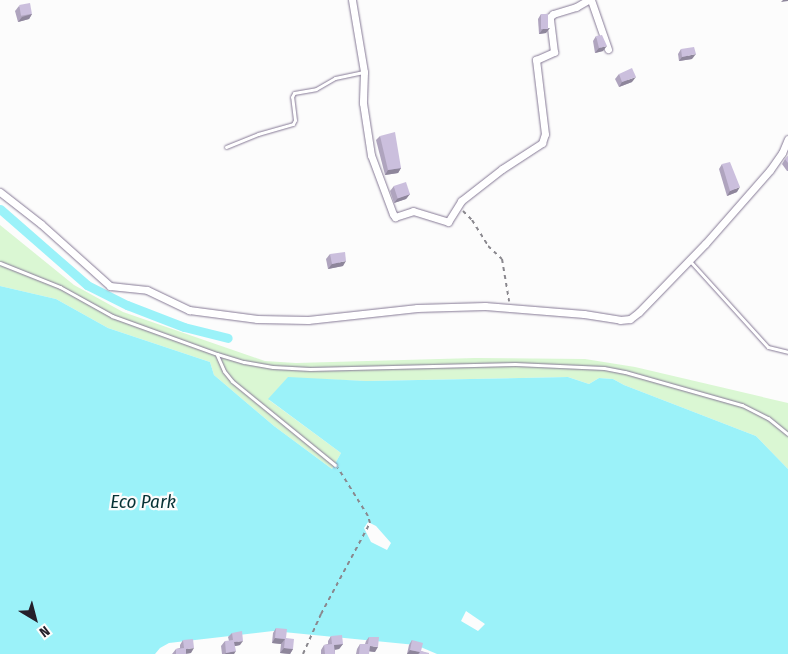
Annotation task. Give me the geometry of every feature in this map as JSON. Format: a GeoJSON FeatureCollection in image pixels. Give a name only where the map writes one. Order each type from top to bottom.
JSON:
{"type":"FeatureCollection","features":[{"type":"Feature","properties":{"kind":"street"},"geometry":{"type":"LineString","coordinates":[[352,0],[364,72],[363,103],[371,155],[394,216],[413,211],[448,222],[461,201],[502,169],[542,143],[544,134],[536,60],[554,52],[550,17],[552,14],[576,7],[590,0],[608,49]]}},
{"type":"Feature","properties":{"kind":"street"},"geometry":{"type":"LineString","coordinates":[[0,192],[41,224],[110,286],[147,290],[189,310],[257,319],[308,320],[417,308],[510,307],[584,314],[620,320],[630,319],[689,260],[770,170],[782,153],[788,139]]}},
{"type":"Feature","properties":{"kind":"lane"},"geometry":{"type":"LineString","coordinates":[[226,147],[258,134],[293,124],[295,120],[292,97],[294,93],[316,89],[335,78],[364,72]]}},
{"type":"Feature","properties":{"kind":"lane"},"geometry":{"type":"LineString","coordinates":[[689,260],[768,346],[788,352]]}},
{"type":"Feature","properties":{"kind":"lane"},"geometry":{"type":"LineString","coordinates":[[0,263],[60,287],[112,316],[217,354],[273,367],[310,369],[515,364],[604,368],[625,372],[742,405],[768,418],[788,434]]}},
{"type":"Feature","properties":{"kind":"lane"},"geometry":{"type":"LineString","coordinates":[[217,354],[224,371],[232,381],[335,464]]}},
{"type":"Feature","properties":{"kind":"path"},"geometry":{"type":"LineString","coordinates":[[456,209],[467,214],[488,246],[502,259],[510,307]]}},
{"type":"Feature","properties":{"kind":"path"},"geometry":{"type":"LineString","coordinates":[[303,654],[370,523],[368,516],[335,464]]}},
{"type":"Feature","properties":{"kind":"green space"},"geometry":{"type":"Polygon","coordinates":[[[0,225],[74,285],[123,312],[265,361],[296,363],[475,358],[585,359],[635,367],[788,403],[788,469],[756,436],[624,385],[613,379],[599,378],[589,384],[568,377],[366,381],[288,378],[269,400],[341,453],[332,469],[274,426],[214,375],[210,362],[108,328],[56,299],[0,286],[0,225]]]}},
{"type":"Feature","properties":{"kind":"water","name":"Eco Park"},"geometry":{"type":"Polygon","coordinates":[[[0,286],[56,299],[108,328],[210,362],[214,375],[274,426],[332,469],[341,453],[268,399],[288,377],[366,381],[568,377],[589,384],[599,378],[613,379],[624,385],[756,436],[788,469],[788,654],[437,654],[416,645],[273,631],[169,643],[160,648],[155,654],[0,654],[0,286]],[[368,522],[364,528],[371,542],[387,550],[391,543],[376,526],[368,522]],[[466,611],[461,621],[478,631],[485,624],[466,611]]]}},
{"type":"Feature","properties":{"kind":"building"},"geometry":{"type":"Polygon","coordinates":[[[30,3],[32,14],[21,16],[19,5],[30,3]]]}},
{"type":"Feature","properties":{"kind":"building"},"geometry":{"type":"Polygon","coordinates":[[[541,14],[548,14],[548,29],[541,29],[541,14]]]}},
{"type":"Feature","properties":{"kind":"building"},"geometry":{"type":"Polygon","coordinates":[[[602,35],[607,46],[599,48],[596,36],[602,35]]]}},
{"type":"Feature","properties":{"kind":"building"},"geometry":{"type":"Polygon","coordinates":[[[694,47],[696,54],[682,57],[681,49],[694,47]]]}},
{"type":"Feature","properties":{"kind":"building"},"geometry":{"type":"Polygon","coordinates":[[[632,68],[636,77],[622,82],[619,74],[632,68]]]}},
{"type":"Feature","properties":{"kind":"building"},"geometry":{"type":"Polygon","coordinates":[[[395,132],[401,168],[388,170],[380,136],[395,132]]]}},
{"type":"Feature","properties":{"kind":"building"},"geometry":{"type":"Polygon","coordinates":[[[730,162],[740,187],[730,191],[722,164],[730,162]]]}},
{"type":"Feature","properties":{"kind":"building"},"geometry":{"type":"Polygon","coordinates":[[[406,182],[410,194],[398,198],[394,186],[406,182]]]}},
{"type":"Feature","properties":{"kind":"building"},"geometry":{"type":"Polygon","coordinates":[[[345,252],[346,261],[332,264],[330,254],[345,252]]]}},
{"type":"Feature","properties":{"kind":"building"},"geometry":{"type":"Polygon","coordinates":[[[276,628],[287,629],[286,638],[294,639],[293,649],[284,648],[285,639],[275,638],[276,628]]]}},
{"type":"Feature","properties":{"kind":"building"},"geometry":{"type":"Polygon","coordinates":[[[242,631],[243,641],[234,642],[236,651],[226,653],[225,641],[233,640],[232,633],[242,631]]]}},
{"type":"Feature","properties":{"kind":"building"},"geometry":{"type":"Polygon","coordinates":[[[342,635],[343,644],[334,645],[335,654],[325,654],[324,645],[332,644],[331,636],[342,635]]]}},
{"type":"Feature","properties":{"kind":"building"},"geometry":{"type":"Polygon","coordinates":[[[369,637],[379,637],[378,647],[370,646],[369,654],[359,654],[360,644],[368,644],[369,637]]]}},
{"type":"Feature","properties":{"kind":"building"},"geometry":{"type":"Polygon","coordinates":[[[193,639],[194,648],[186,649],[186,654],[176,654],[176,649],[184,648],[183,640],[193,639]]]}},
{"type":"Feature","properties":{"kind":"building"},"geometry":{"type":"Polygon","coordinates":[[[412,640],[423,643],[421,651],[429,654],[419,654],[420,652],[410,650],[412,640]]]}},
{"type":"Feature","properties":{"kind":"waterway"},"geometry":{"type":"LineString","coordinates":[[0,209],[87,285],[127,305],[184,327],[228,338]]}}]}
